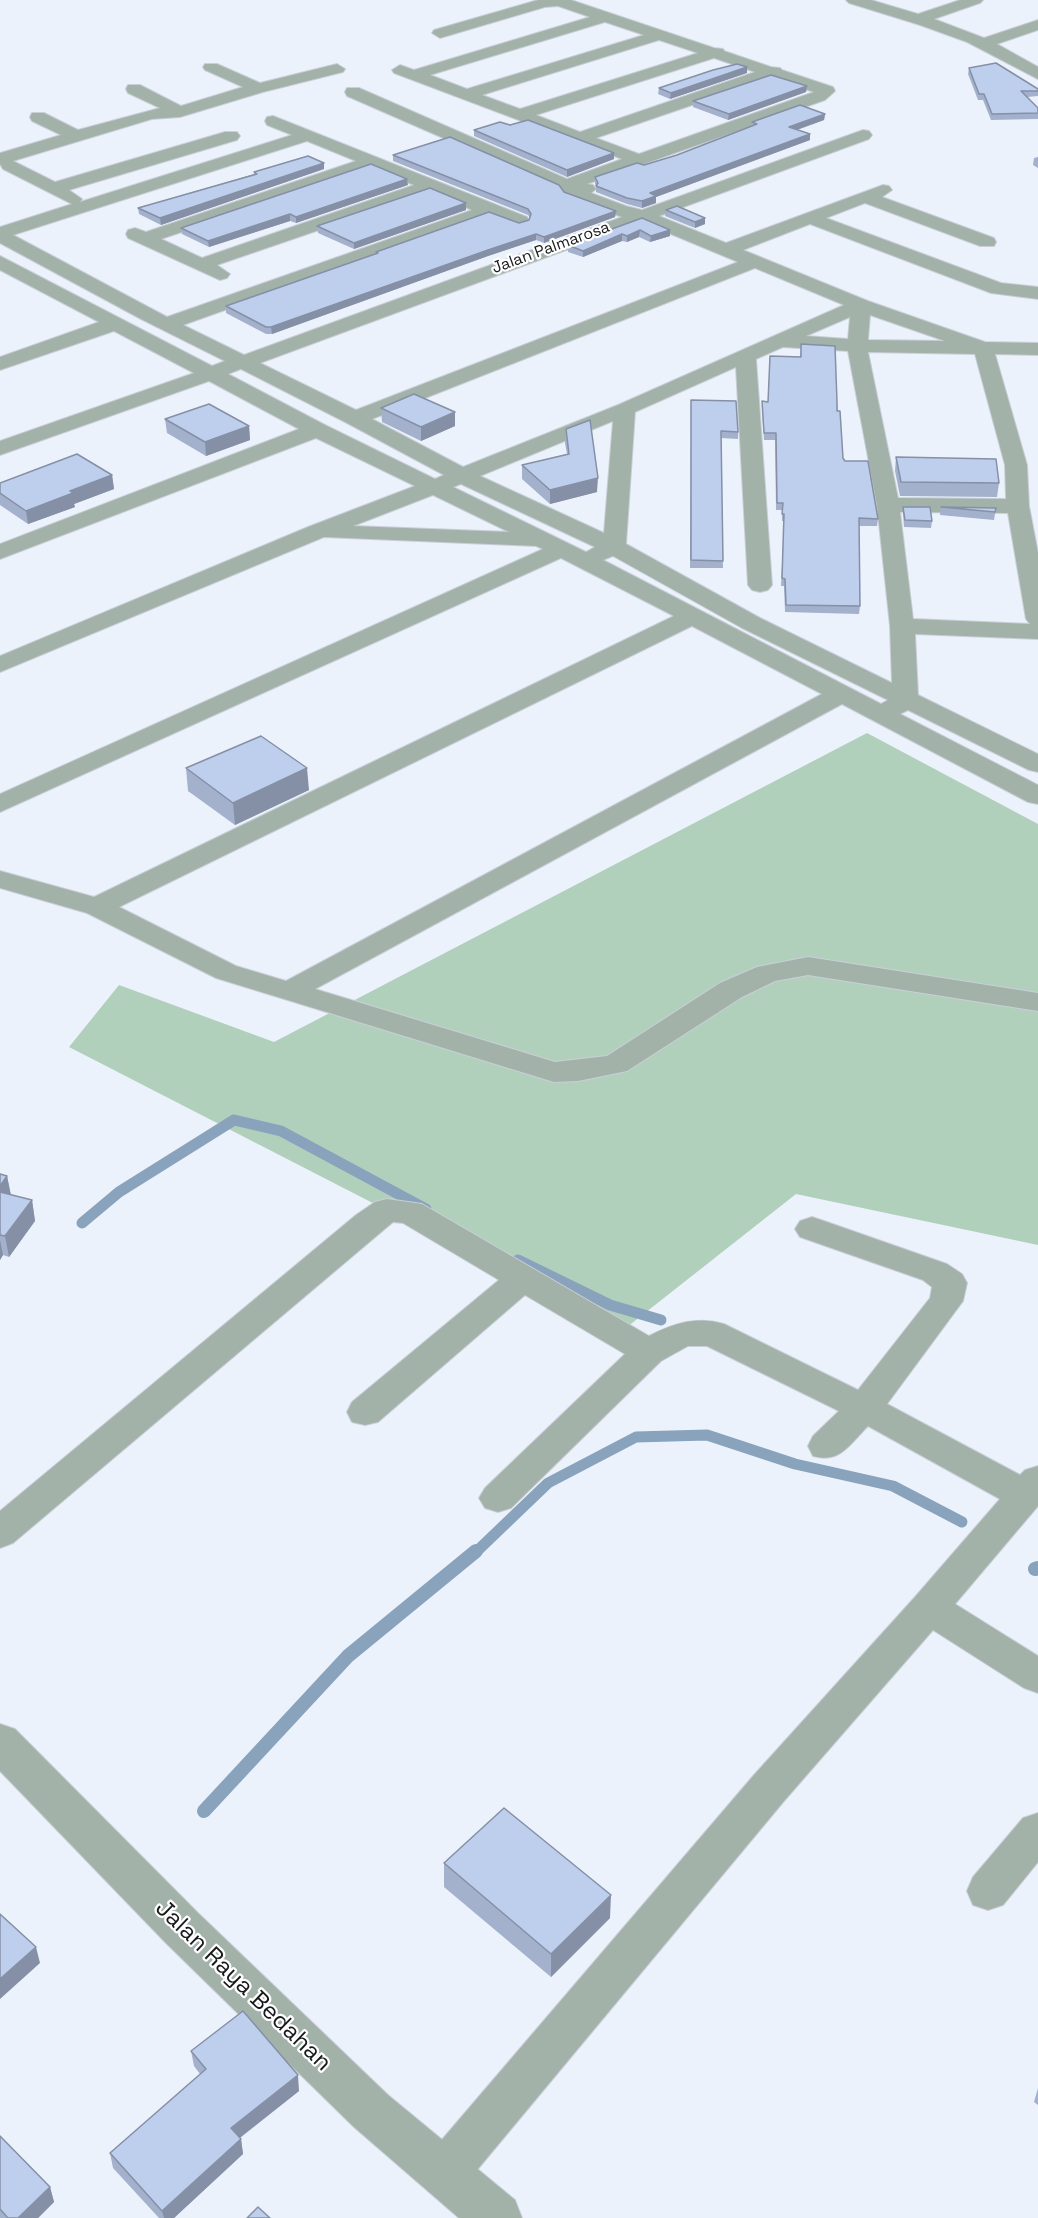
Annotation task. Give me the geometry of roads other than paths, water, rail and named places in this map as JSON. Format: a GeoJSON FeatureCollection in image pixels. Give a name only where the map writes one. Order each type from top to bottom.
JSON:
{"type":"FeatureCollection","features":[{"type":"Feature","properties":{"kind":"street"},"geometry":{"type":"LineString","coordinates":[[854,0],[919,19],[982,44],[1038,74]]}},
{"type":"Feature","properties":{"kind":"street"},"geometry":{"type":"LineString","coordinates":[[919,19],[975,0]]}},
{"type":"Feature","properties":{"kind":"street"},"geometry":{"type":"LineString","coordinates":[[440,33],[553,1],[574,4],[822,87],[827,92],[566,185]]}},
{"type":"Feature","properties":{"kind":"street"},"geometry":{"type":"LineString","coordinates":[[608,16],[407,72],[637,159]]}},
{"type":"Feature","properties":{"kind":"street"},"geometry":{"type":"LineString","coordinates":[[982,44],[1038,25]]}},
{"type":"Feature","properties":{"kind":"street"},"geometry":{"type":"LineString","coordinates":[[466,94],[662,34]]}},
{"type":"Feature","properties":{"kind":"street"},"geometry":{"type":"LineString","coordinates":[[520,115],[717,52]]}},
{"type":"Feature","properties":{"kind":"street"},"geometry":{"type":"LineString","coordinates":[[211,67],[258,88]]}},
{"type":"Feature","properties":{"kind":"street"},"geometry":{"type":"LineString","coordinates":[[2,163],[76,136],[151,114],[180,112],[258,88],[337,69]]}},
{"type":"Feature","properties":{"kind":"street"},"geometry":{"type":"LineString","coordinates":[[579,138],[774,71]]}},
{"type":"Feature","properties":{"kind":"street"},"geometry":{"type":"LineString","coordinates":[[134,90],[251,145]]}},
{"type":"Feature","properties":{"kind":"street"},"geometry":{"type":"LineString","coordinates":[[353,92],[566,185],[571,192],[626,213],[641,215],[861,305],[983,348]]}},
{"type":"Feature","properties":{"kind":"street"},"geometry":{"type":"LineString","coordinates":[[667,107],[725,129]]}},
{"type":"Feature","properties":{"kind":"street"},"geometry":{"type":"LineString","coordinates":[[38,117],[76,136]]}},
{"type":"Feature","properties":{"kind":"street"},"geometry":{"type":"LineString","coordinates":[[273,121],[520,221]]}},
{"type":"Feature","properties":{"kind":"street"},"geometry":{"type":"LineString","coordinates":[[118,125],[138,134]]}},
{"type":"Feature","properties":{"kind":"street"},"geometry":{"type":"LineString","coordinates":[[0,234],[309,135]]}},
{"type":"Feature","properties":{"kind":"street","name":"Jalan Palmarosa"},"geometry":{"type":"LineString","coordinates":[[0,448],[210,374],[862,135]]}},
{"type":"Feature","properties":{"kind":"street"},"geometry":{"type":"LineString","coordinates":[[55,188],[231,136]]}},
{"type":"Feature","properties":{"kind":"street"},"geometry":{"type":"LineString","coordinates":[[157,142],[176,151]]}},
{"type":"Feature","properties":{"kind":"street"},"geometry":{"type":"LineString","coordinates":[[253,292],[203,264],[139,235],[371,162]]}},
{"type":"Feature","properties":{"kind":"street"},"geometry":{"type":"LineString","coordinates":[[2,163],[55,188],[74,200]]}},
{"type":"Feature","properties":{"kind":"street"},"geometry":{"type":"LineString","coordinates":[[203,264],[430,186]]}},
{"type":"Feature","properties":{"kind":"street"},"geometry":{"type":"LineString","coordinates":[[724,250],[875,193],[987,242]]}},
{"type":"Feature","properties":{"kind":"street"},"geometry":{"type":"LineString","coordinates":[[166,324],[489,210]]}},
{"type":"Feature","properties":{"kind":"street"},"geometry":{"type":"LineString","coordinates":[[810,218],[998,289],[1038,293]]}},
{"type":"Feature","properties":{"kind":"street"},"geometry":{"type":"LineString","coordinates":[[294,232],[353,258]]}},
{"type":"Feature","properties":{"kind":"street"},"geometry":{"type":"LineString","coordinates":[[0,234],[166,324],[355,418],[462,476],[615,546],[751,623],[1038,764]]}},
{"type":"Feature","properties":{"kind":"street"},"geometry":{"type":"LineString","coordinates":[[0,262],[317,430],[584,560],[1038,796]]}},
{"type":"Feature","properties":{"kind":"street"},"geometry":{"type":"LineString","coordinates":[[355,418],[754,262]]}},
{"type":"Feature","properties":{"kind":"street"},"geometry":{"type":"LineString","coordinates":[[0,665],[316,532],[462,476],[625,409],[861,305]]}},
{"type":"Feature","properties":{"kind":"street"},"geometry":{"type":"LineString","coordinates":[[861,305],[857,346],[888,506],[902,626],[906,700]]}},
{"type":"Feature","properties":{"kind":"street"},"geometry":{"type":"LineString","coordinates":[[0,364],[114,324]]}},
{"type":"Feature","properties":{"kind":"street"},"geometry":{"type":"LineString","coordinates":[[780,341],[857,346],[1038,350]]}},
{"type":"Feature","properties":{"kind":"street"},"geometry":{"type":"LineString","coordinates":[[983,348],[1016,465],[1018,506],[1038,619]]}},
{"type":"Feature","properties":{"kind":"street"},"geometry":{"type":"LineString","coordinates":[[747,356],[760,585]]}},
{"type":"Feature","properties":{"kind":"street"},"geometry":{"type":"LineString","coordinates":[[615,546],[625,409]]}},
{"type":"Feature","properties":{"kind":"street"},"geometry":{"type":"LineString","coordinates":[[0,552],[317,430]]}},
{"type":"Feature","properties":{"kind":"street"},"geometry":{"type":"LineString","coordinates":[[879,462],[902,463]]}},
{"type":"Feature","properties":{"kind":"street"},"geometry":{"type":"LineString","coordinates":[[993,464],[1016,465]]}},
{"type":"Feature","properties":{"kind":"street"},"geometry":{"type":"LineString","coordinates":[[888,506],[1018,506]]}},
{"type":"Feature","properties":{"kind":"street"},"geometry":{"type":"LineString","coordinates":[[316,532],[551,545]]}},
{"type":"Feature","properties":{"kind":"street"},"geometry":{"type":"LineString","coordinates":[[0,804],[551,545]]}},
{"type":"Feature","properties":{"kind":"street"},"geometry":{"type":"LineString","coordinates":[[584,560],[615,546]]}},
{"type":"Feature","properties":{"kind":"street"},"geometry":{"type":"LineString","coordinates":[[97,907],[691,617]]}},
{"type":"Feature","properties":{"kind":"street"},"geometry":{"type":"LineString","coordinates":[[902,626],[1038,632]]}},
{"type":"Feature","properties":{"kind":"street"},"geometry":{"type":"LineString","coordinates":[[290,991],[841,694]]}},
{"type":"Feature","properties":{"kind":"street"},"geometry":{"type":"LineString","coordinates":[[883,714],[906,700]]}},
{"type":"Feature","properties":{"kind":"street"},"geometry":{"type":"LineString","coordinates":[[0,879],[97,907],[226,972],[554,1072],[578,1071],[616,1064],[731,990],[767,974],[808,966],[1038,1002]]}},
{"type":"Feature","properties":{"kind":"street"},"geometry":{"type":"LineString","coordinates":[[0,1533],[350,1238],[387,1210],[410,1212],[649,1352]]}},
{"type":"Feature","properties":{"kind":"street"},"geometry":{"type":"LineString","coordinates":[[812,1229],[934,1272],[950,1283],[946,1301],[864,1408],[826,1446]]}},
{"type":"Feature","properties":{"kind":"street"},"geometry":{"type":"LineString","coordinates":[[365,1412],[523,1278]]}},
{"type":"Feature","properties":{"kind":"street"},"geometry":{"type":"LineString","coordinates":[[445,2172],[769,1788],[929,1608],[1032,1487],[711,1334],[682,1334],[649,1352],[498,1498]]}},
{"type":"Feature","properties":{"kind":"street"},"geometry":{"type":"LineString","coordinates":[[929,1608],[1038,1676]]}},
{"type":"Feature","properties":{"kind":"street","name":"Jalan Raya Bedahan"},"geometry":{"type":"LineString","coordinates":[[0,1742],[182,1928],[371,2111],[498,2218]]}},
{"type":"Feature","properties":{"kind":"street"},"geometry":{"type":"LineString","coordinates":[[988,1891],[1038,1831]]}},
{"type":"Feature","properties":{"kind":"waterway"},"geometry":{"type":"LineString","coordinates":[[82,1223],[119,1192],[234,1120],[281,1131],[426,1209]]}},
{"type":"Feature","properties":{"kind":"waterway"},"geometry":{"type":"LineString","coordinates":[[518,1260],[610,1305],[661,1320]]}},
{"type":"Feature","properties":{"kind":"waterway"},"geometry":{"type":"LineString","coordinates":[[475,1553],[548,1483],[636,1437],[707,1435],[795,1464],[893,1486],[962,1522]]}},
{"type":"Feature","properties":{"kind":"waterway"},"geometry":{"type":"LineString","coordinates":[[204,1811],[348,1656],[476,1551]]}}]}
